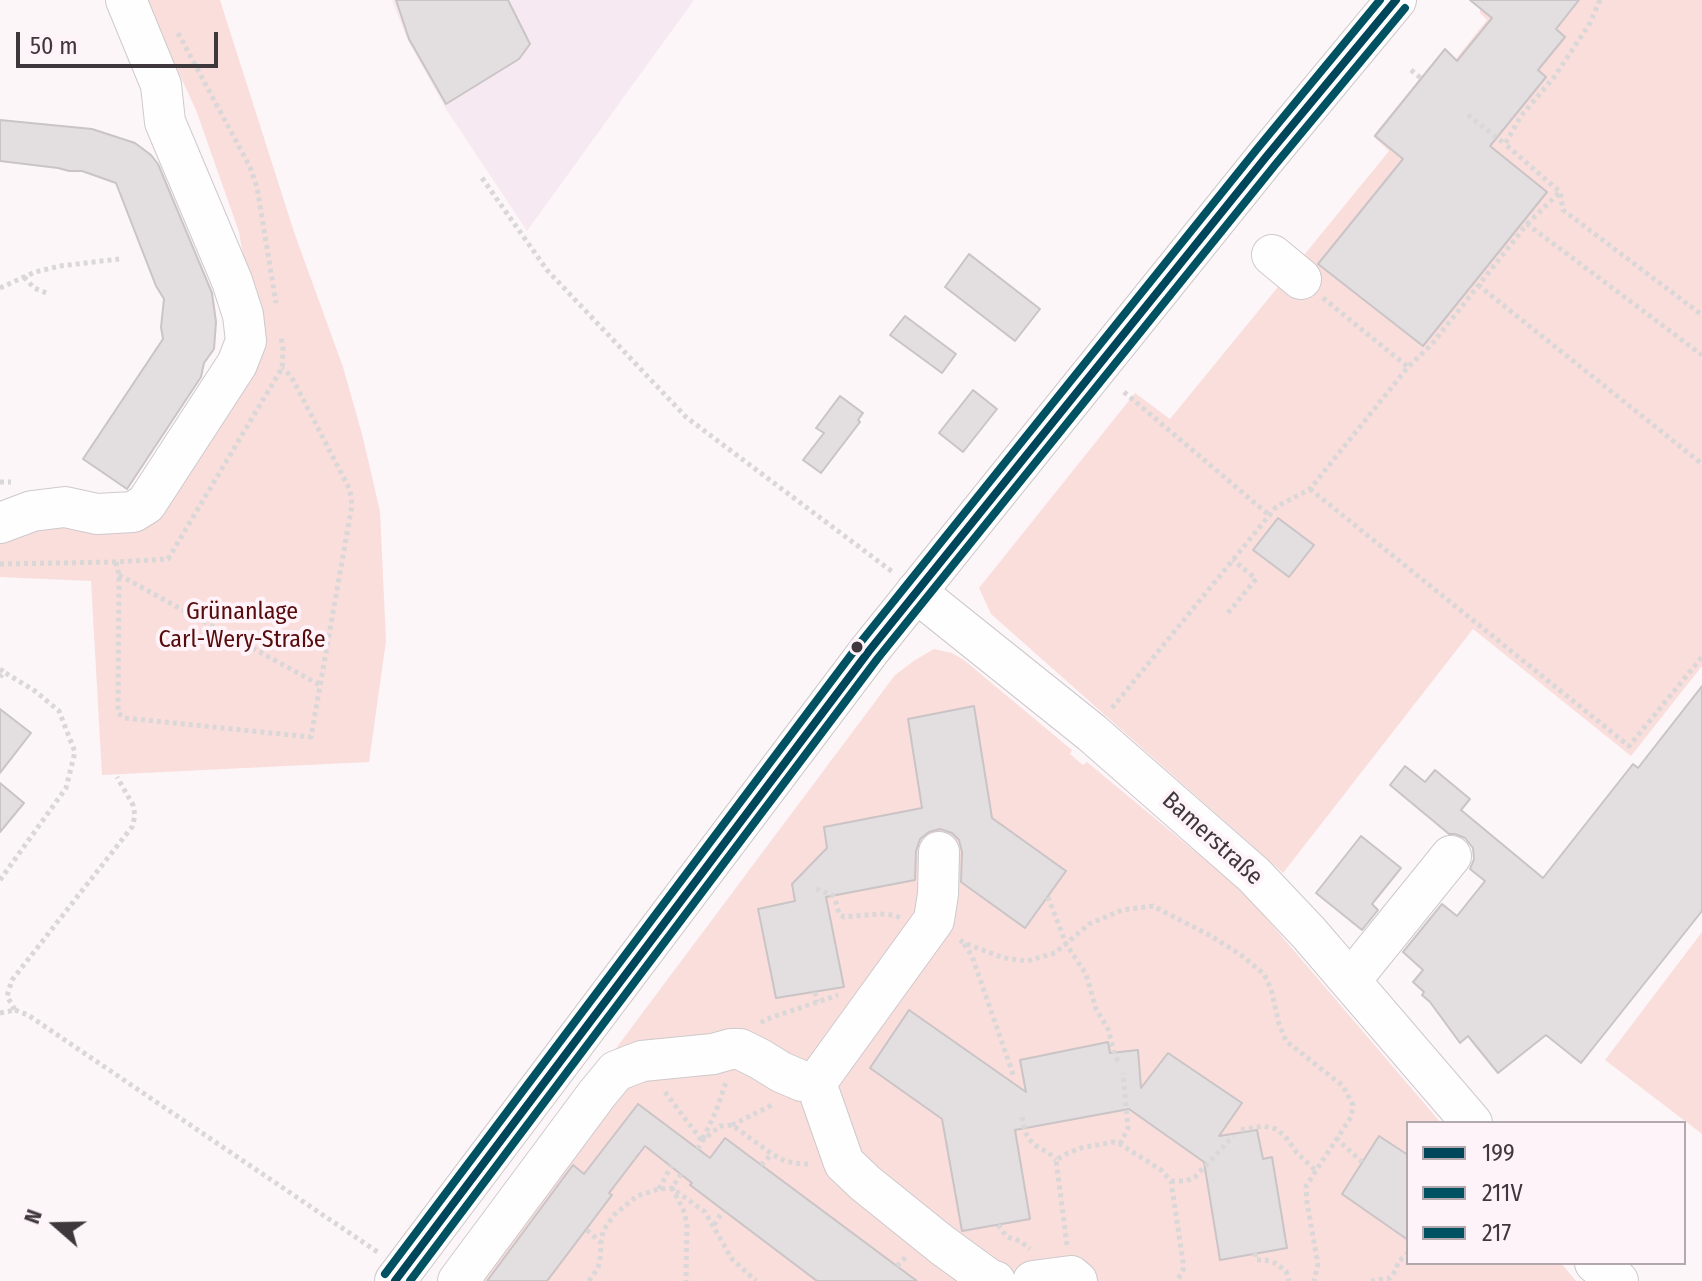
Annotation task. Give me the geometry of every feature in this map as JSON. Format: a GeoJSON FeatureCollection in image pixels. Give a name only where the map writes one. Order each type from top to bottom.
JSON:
{"type":"FeatureCollection","features":[{"type":"Feature","properties":{"kind":"street"},"geometry":{"type":"LineString","coordinates":[[0,523],[32,511],[65,507],[97,514],[133,512],[146,504],[237,364],[246,341],[243,315],[232,281],[165,122],[161,85],[126,0]]}},
{"type":"Feature","properties":{"kind":"street"},"geometry":{"type":"LineString","coordinates":[[390,1269],[869,651],[1396,0]]}},
{"type":"Feature","properties":{"kind":"street","name":"Bamerstraße"},"geometry":{"type":"LineString","coordinates":[[916,592],[1092,733],[1254,875],[1308,932],[1470,1121]]}},
{"type":"Feature","properties":{"kind":"street"},"geometry":{"type":"LineString","coordinates":[[816,1083],[888,983],[941,931],[939,852]]}},
{"type":"Feature","properties":{"kind":"street"},"geometry":{"type":"LineString","coordinates":[[1350,981],[1451,856]]}},
{"type":"Feature","properties":{"kind":"street"},"geometry":{"type":"LineString","coordinates":[[458,1281],[616,1071],[642,1061],[740,1049],[781,1072],[816,1083]]}},
{"type":"Feature","properties":{"kind":"street"},"geometry":{"type":"LineString","coordinates":[[816,1083],[844,1163],[942,1245],[995,1281]]}},
{"type":"Feature","properties":{"kind":"street"},"geometry":{"type":"LineString","coordinates":[[1598,1265],[1618,1281]]}},
{"type":"Feature","properties":{"kind":"path"},"geometry":{"type":"LineString","coordinates":[[1505,144],[1521,116],[1555,76],[1590,23],[1600,0]]}},
{"type":"Feature","properties":{"kind":"path"},"geometry":{"type":"LineString","coordinates":[[175,27],[250,167],[257,187],[276,305]]}},
{"type":"Feature","properties":{"kind":"path"},"geometry":{"type":"LineString","coordinates":[[1411,70],[1422,79]]}},
{"type":"Feature","properties":{"kind":"path"},"geometry":{"type":"LineString","coordinates":[[1468,115],[1560,192],[1563,210],[1702,315]]}},
{"type":"Feature","properties":{"kind":"path"},"geometry":{"type":"LineString","coordinates":[[482,178],[547,270],[686,417],[916,592]]}},
{"type":"Feature","properties":{"kind":"path"},"geometry":{"type":"LineString","coordinates":[[1092,733],[1269,515],[1276,507],[1310,489],[1408,367],[1432,344],[1527,224],[1560,192]]}},
{"type":"Feature","properties":{"kind":"path"},"geometry":{"type":"LineString","coordinates":[[1527,224],[1702,355]]}},
{"type":"Feature","properties":{"kind":"path"},"geometry":{"type":"LineString","coordinates":[[0,288],[35,272],[119,259]]}},
{"type":"Feature","properties":{"kind":"path"},"geometry":{"type":"LineString","coordinates":[[1287,267],[1408,367]]}},
{"type":"Feature","properties":{"kind":"path"},"geometry":{"type":"LineString","coordinates":[[24,277],[34,288],[49,294]]}},
{"type":"Feature","properties":{"kind":"path"},"geometry":{"type":"LineString","coordinates":[[1478,285],[1702,464]]}},
{"type":"Feature","properties":{"kind":"path"},"geometry":{"type":"LineString","coordinates":[[0,564],[168,559],[282,368],[281,335]]}},
{"type":"Feature","properties":{"kind":"path"},"geometry":{"type":"LineString","coordinates":[[116,562],[119,575],[118,713],[125,718],[311,737],[352,505],[350,490],[291,376],[282,368]]}},
{"type":"Feature","properties":{"kind":"path"},"geometry":{"type":"LineString","coordinates":[[1124,392],[1269,515]]}},
{"type":"Feature","properties":{"kind":"path"},"geometry":{"type":"LineString","coordinates":[[1310,489],[1629,746],[1702,657]]}},
{"type":"Feature","properties":{"kind":"path"},"geometry":{"type":"LineString","coordinates":[[1228,613],[1256,579],[1233,560]]}},
{"type":"Feature","properties":{"kind":"path"},"geometry":{"type":"LineString","coordinates":[[119,575],[320,685]]}},
{"type":"Feature","properties":{"kind":"path"},"geometry":{"type":"LineString","coordinates":[[0,880],[66,788],[75,752],[59,711],[35,691],[1,672]]}},
{"type":"Feature","properties":{"kind":"path"},"geometry":{"type":"LineString","coordinates":[[15,1010],[7,996],[12,980],[132,827],[135,816],[133,805],[117,777]]}},
{"type":"Feature","properties":{"kind":"path"},"geometry":{"type":"LineString","coordinates":[[816,889],[832,895],[839,914],[844,917],[894,915],[1004,958],[1027,961],[1055,953],[1089,924],[1122,910],[1153,906],[1241,955],[1264,974],[1286,1041],[1343,1086],[1353,1105],[1351,1117],[1306,1186],[1318,1264],[1314,1281]]}},
{"type":"Feature","properties":{"kind":"path"},"geometry":{"type":"LineString","coordinates":[[1048,897],[1066,944],[1086,974],[1096,1009],[1108,1029],[1120,1064]]}},
{"type":"Feature","properties":{"kind":"path"},"geometry":{"type":"LineString","coordinates":[[941,931],[972,956],[1014,1077]]}},
{"type":"Feature","properties":{"kind":"path"},"geometry":{"type":"LineString","coordinates":[[698,1149],[716,1111],[734,1060],[764,1020],[844,992],[888,983]]}},
{"type":"Feature","properties":{"kind":"path"},"geometry":{"type":"LineString","coordinates":[[815,992],[817,1002]]}},
{"type":"Feature","properties":{"kind":"path"},"geometry":{"type":"LineString","coordinates":[[0,1013],[15,1010],[28,1015],[390,1269]]}},
{"type":"Feature","properties":{"kind":"path"},"geometry":{"type":"LineString","coordinates":[[642,1061],[702,1141]]}},
{"type":"Feature","properties":{"kind":"path"},"geometry":{"type":"LineString","coordinates":[[1120,1144],[1128,1128],[1125,1074]]}},
{"type":"Feature","properties":{"kind":"path"},"geometry":{"type":"LineString","coordinates":[[1022,1117],[1030,1140],[1056,1160],[1061,1279]]}},
{"type":"Feature","properties":{"kind":"path"},"geometry":{"type":"LineString","coordinates":[[702,1141],[720,1126],[732,1125],[785,1161],[801,1164],[844,1163]]}},
{"type":"Feature","properties":{"kind":"path"},"geometry":{"type":"LineString","coordinates":[[1241,1130],[1263,1126],[1276,1129],[1315,1170]]}},
{"type":"Feature","properties":{"kind":"path"},"geometry":{"type":"LineString","coordinates":[[1336,1138],[1362,1162]]}},
{"type":"Feature","properties":{"kind":"path"},"geometry":{"type":"LineString","coordinates":[[1171,1181],[1186,1181],[1195,1177],[1234,1139]]}},
{"type":"Feature","properties":{"kind":"path"},"geometry":{"type":"LineString","coordinates":[[1056,1160],[1081,1148],[1113,1142],[1161,1170],[1171,1181],[1174,1195],[1183,1262],[1183,1270],[1177,1281]]}},
{"type":"Feature","properties":{"kind":"path"},"geometry":{"type":"LineString","coordinates":[[761,1165],[772,1154]]}},
{"type":"Feature","properties":{"kind":"path"},"geometry":{"type":"LineString","coordinates":[[659,1189],[671,1166]]}},
{"type":"Feature","properties":{"kind":"path"},"geometry":{"type":"LineString","coordinates":[[672,1188],[681,1174]]}},
{"type":"Feature","properties":{"kind":"path"},"geometry":{"type":"LineString","coordinates":[[672,1188],[687,1223],[686,1281]]}},
{"type":"Feature","properties":{"kind":"path"},"geometry":{"type":"LineString","coordinates":[[589,1281],[598,1268],[603,1231],[614,1215],[637,1196],[672,1188],[705,1212],[732,1259],[756,1281]]}},
{"type":"Feature","properties":{"kind":"path"},"geometry":{"type":"LineString","coordinates":[[714,1225],[723,1211]]}},
{"type":"Feature","properties":{"kind":"path"},"geometry":{"type":"LineString","coordinates":[[587,1230],[601,1243]]}},
{"type":"Feature","properties":{"kind":"path"},"geometry":{"type":"LineString","coordinates":[[1255,1253],[1256,1260],[1275,1263],[1286,1271],[1289,1281]]}},
{"type":"Feature","properties":{"kind":"path"},"geometry":{"type":"LineString","coordinates":[[1371,1281],[1390,1278],[1398,1262],[1406,1255]]}},
{"type":"Feature","properties":{"kind":"shaded area"},"geometry":{"type":"Polygon","coordinates":[[[392,0],[694,0],[527,231],[446,109],[407,39],[392,0]]]}},
{"type":"Feature","properties":{"kind":"green space","name":"Grünanlage Carl-Wery-Straße"},"geometry":{"type":"Polygon","coordinates":[[[145,0],[220,0],[294,232],[343,367],[380,511],[386,641],[369,762],[102,775],[91,581],[0,577],[0,527],[150,518],[255,325],[239,232],[196,110],[145,0]]]}},
{"type":"Feature","properties":{"kind":"green space"},"geometry":{"type":"Polygon","coordinates":[[[1480,0],[1702,0],[1702,666],[1631,756],[1473,629],[1283,873],[991,614],[979,588],[1135,393],[1170,419],[1389,151],[1373,136],[1430,66],[1443,75],[1487,20],[1480,13],[1480,0]]]}},
{"type":"Feature","properties":{"kind":"green space"},"geometry":{"type":"Polygon","coordinates":[[[934,649],[952,653],[964,660],[1072,750],[1070,754],[1083,765],[1087,762],[1244,892],[1439,1121],[1406,1121],[1406,1265],[1563,1265],[1576,1281],[442,1281],[895,675],[934,649]]]}},
{"type":"Feature","properties":{"kind":"green space"},"geometry":{"type":"Polygon","coordinates":[[[1702,932],[1702,1134],[1605,1060],[1702,932]]]}},
{"type":"Feature","properties":{"kind":"building"},"geometry":{"type":"Polygon","coordinates":[[[396,0],[508,0],[530,44],[519,59],[446,104],[409,39],[396,0]]]}},
{"type":"Feature","properties":{"kind":"building"},"geometry":{"type":"Polygon","coordinates":[[[1470,0],[1579,0],[1556,29],[1565,37],[1538,70],[1546,77],[1490,146],[1547,192],[1423,346],[1318,264],[1403,159],[1375,136],[1445,49],[1457,61],[1492,18],[1470,0]]]}},
{"type":"Feature","properties":{"kind":"building"},"geometry":{"type":"Polygon","coordinates":[[[0,120],[92,129],[135,143],[151,155],[158,164],[212,293],[216,322],[214,349],[204,363],[201,377],[127,489],[83,459],[163,339],[164,299],[156,286],[116,183],[82,171],[0,161],[0,120]]]}},
{"type":"Feature","properties":{"kind":"building"},"geometry":{"type":"Polygon","coordinates":[[[969,254],[1040,309],[1015,341],[945,287],[969,254]]]}},
{"type":"Feature","properties":{"kind":"building"},"geometry":{"type":"Polygon","coordinates":[[[905,316],[956,354],[942,373],[890,335],[905,316]]]}},
{"type":"Feature","properties":{"kind":"building"},"geometry":{"type":"Polygon","coordinates":[[[973,390],[997,409],[963,452],[939,433],[973,390]]]}},
{"type":"Feature","properties":{"kind":"building"},"geometry":{"type":"Polygon","coordinates":[[[840,396],[863,413],[858,420],[860,422],[821,473],[803,460],[824,433],[816,428],[840,396]]]}},
{"type":"Feature","properties":{"kind":"building"},"geometry":{"type":"Polygon","coordinates":[[[1278,518],[1314,545],[1289,577],[1253,550],[1278,518]]]}},
{"type":"Feature","properties":{"kind":"building"},"geometry":{"type":"Polygon","coordinates":[[[1702,686],[1702,911],[1581,1063],[1546,1035],[1498,1073],[1468,1036],[1460,1043],[1422,995],[1424,992],[1413,982],[1423,970],[1403,952],[1442,904],[1457,916],[1485,881],[1470,869],[1474,859],[1473,848],[1465,838],[1449,834],[1390,785],[1405,766],[1425,782],[1435,770],[1470,799],[1461,810],[1543,878],[1633,764],[1638,768],[1702,686]]]}},
{"type":"Feature","properties":{"kind":"building"},"geometry":{"type":"Polygon","coordinates":[[[974,706],[992,818],[1066,871],[1025,928],[961,882],[962,852],[959,840],[952,833],[940,829],[929,832],[920,839],[916,851],[915,880],[826,897],[844,987],[776,998],[758,909],[795,901],[792,884],[827,848],[824,827],[922,808],[908,719],[974,706]]]}},
{"type":"Feature","properties":{"kind":"building"},"geometry":{"type":"Polygon","coordinates":[[[0,709],[31,733],[0,773],[0,709]]]}},
{"type":"Feature","properties":{"kind":"building"},"geometry":{"type":"Polygon","coordinates":[[[0,783],[24,803],[0,832],[0,783]]]}},
{"type":"Feature","properties":{"kind":"building"},"geometry":{"type":"Polygon","coordinates":[[[1361,836],[1401,868],[1372,904],[1378,910],[1362,930],[1316,893],[1361,836]]]}},
{"type":"Feature","properties":{"kind":"building"},"geometry":{"type":"Polygon","coordinates":[[[909,1010],[1026,1092],[1020,1060],[1108,1042],[1110,1053],[1138,1050],[1141,1088],[1168,1053],[1242,1103],[1219,1136],[1257,1130],[1263,1159],[1272,1157],[1287,1248],[1220,1260],[1204,1162],[1129,1109],[1015,1130],[1030,1219],[962,1231],[942,1119],[870,1068],[909,1010]]]}},
{"type":"Feature","properties":{"kind":"building"},"geometry":{"type":"Polygon","coordinates":[[[638,1104],[710,1158],[725,1138],[917,1281],[817,1281],[690,1185],[692,1183],[645,1146],[547,1281],[487,1281],[573,1165],[584,1174],[638,1104]]]}},
{"type":"Feature","properties":{"kind":"building"},"geometry":{"type":"Polygon","coordinates":[[[1379,1136],[1406,1154],[1406,1239],[1342,1194],[1379,1136]]]}},
{"type":"Feature","properties":{"kind":"transit line","name":"217"},"geometry":{"type":"LineString","coordinates":[[385,1274],[860,643],[1380,0]]}},
{"type":"Feature","properties":{"kind":"transit line","name":"199"},"geometry":{"type":"LineString","coordinates":[[395,1281],[869,651],[1396,0]]}},
{"type":"Feature","properties":{"kind":"transit line","name":"211V"},"geometry":{"type":"LineString","coordinates":[[410,1281],[878,658],[1405,8]]}}]}
